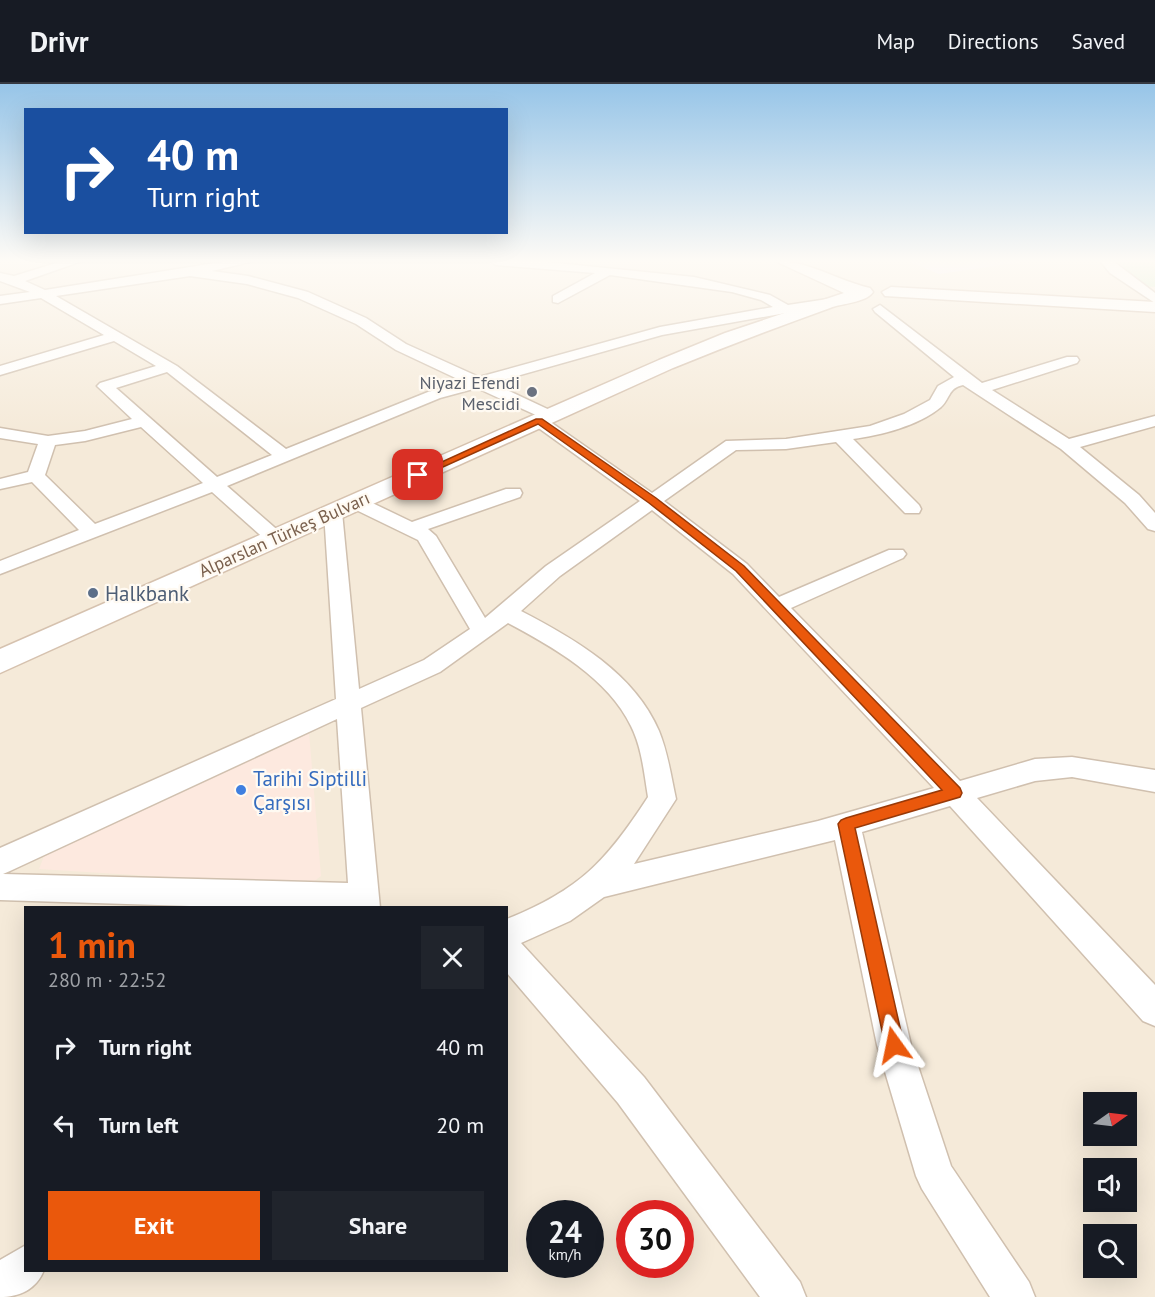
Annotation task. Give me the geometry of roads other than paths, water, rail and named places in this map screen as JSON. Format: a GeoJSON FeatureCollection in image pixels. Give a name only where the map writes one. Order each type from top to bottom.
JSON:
{"type":"FeatureCollection","features":[{"type":"Feature","properties":{"kind":"main road","name":"Alparslan Türkeş Bulvarı"},"geometry":{"type":"LineString","coordinates":[[0,662],[544,418],[777,318]]}},
{"type":"Feature","properties":{"kind":"street"},"geometry":{"type":"LineString","coordinates":[[86,318],[168,367],[284,456]]}},
{"type":"Feature","properties":{"kind":"street"},"geometry":{"type":"LineString","coordinates":[[353,318],[401,347],[481,384],[544,418],[740,569],[954,793],[1155,1009]]}},
{"type":"Feature","properties":{"kind":"street"},"geometry":{"type":"LineString","coordinates":[[0,568],[434,395],[481,384],[660,330],[747,318]]}},
{"type":"Feature","properties":{"kind":"street"},"geometry":{"type":"LineString","coordinates":[[898,318],[973,385],[1067,445],[1132,499],[1155,525]]}},
{"type":"Feature","properties":{"kind":"street"},"geometry":{"type":"LineString","coordinates":[[0,371],[117,336]]}},
{"type":"Feature","properties":{"kind":"street"},"geometry":{"type":"LineString","coordinates":[[0,862],[432,666],[506,613],[553,571],[732,445],[786,444],[873,431],[910,417],[936,403],[943,389],[954,382],[973,385],[1072,360]]}},
{"type":"Feature","properties":{"kind":"street"},"geometry":{"type":"LineString","coordinates":[[168,367],[105,386],[275,538]]}},
{"type":"Feature","properties":{"kind":"street"},"geometry":{"type":"LineString","coordinates":[[0,433],[48,441],[85,436],[143,421]]}},
{"type":"Feature","properties":{"kind":"street"},"geometry":{"type":"LineString","coordinates":[[1067,445],[1155,421]]}},
{"type":"Feature","properties":{"kind":"street"},"geometry":{"type":"LineString","coordinates":[[840,436],[912,509]]}},
{"type":"Feature","properties":{"kind":"street"},"geometry":{"type":"LineString","coordinates":[[36,476],[48,441]]}},
{"type":"Feature","properties":{"kind":"street"},"geometry":{"type":"LineString","coordinates":[[0,484],[36,476]]}},
{"type":"Feature","properties":{"kind":"street"},"geometry":{"type":"LineString","coordinates":[[36,476],[92,532]]}},
{"type":"Feature","properties":{"kind":"street"},"geometry":{"type":"LineString","coordinates":[[413,528],[513,494]]}},
{"type":"Feature","properties":{"kind":"street"},"geometry":{"type":"LineString","coordinates":[[357,503],[426,536],[482,631]]}},
{"type":"Feature","properties":{"kind":"street"},"geometry":{"type":"LineString","coordinates":[[0,887],[364,902],[333,512]]}},
{"type":"Feature","properties":{"kind":"street"},"geometry":{"type":"LineString","coordinates":[[777,606],[896,554]]}},
{"type":"Feature","properties":{"kind":"street"},"geometry":{"type":"LineString","coordinates":[[506,613],[551,635],[599,672],[637,712],[655,757],[662,799],[633,847],[595,886],[567,907],[508,934]]}},
{"type":"Feature","properties":{"kind":"street"},"geometry":{"type":"LineString","coordinates":[[595,886],[846,824],[1035,770],[1072,767],[1155,781]]}},
{"type":"Feature","properties":{"kind":"street"},"geometry":{"type":"LineString","coordinates":[[846,824],[894,1045],[935,1176],[1014,1297]]}},
{"type":"Feature","properties":{"kind":"street"},"geometry":{"type":"LineString","coordinates":[[508,951],[631,1090],[784,1297]]}},
{"type":"Feature","properties":{"kind":"street"},"geometry":{"type":"LineString","coordinates":[[0,1286],[24,1267]]}},
{"type":"Feature","properties":{"kind":"place","name":"Niyazi Efendi Mescidi"},"geometry":{"type":"Point","coordinates":[532,392]}},
{"type":"Feature","properties":{"kind":"place","name":"Halkbank"},"geometry":{"type":"Point","coordinates":[93,593]}},
{"type":"Feature","properties":{"kind":"place","name":"Tarihi Siptilli Çarşısı"},"geometry":{"type":"Point","coordinates":[241,790]}}]}
